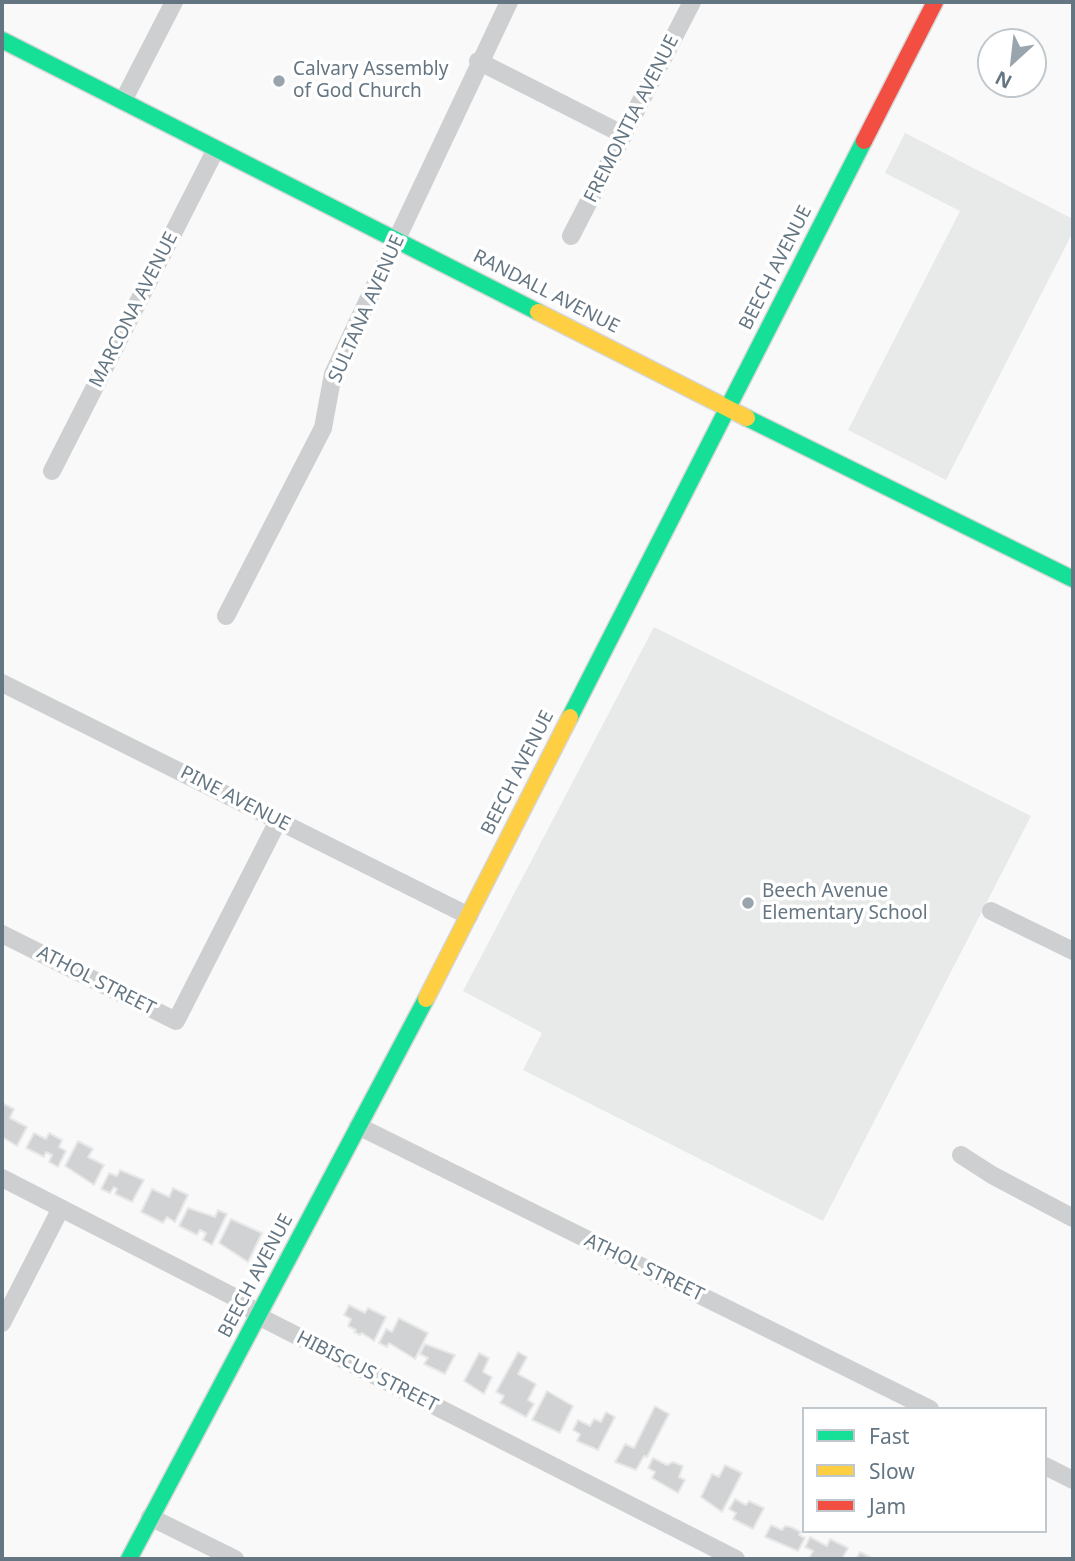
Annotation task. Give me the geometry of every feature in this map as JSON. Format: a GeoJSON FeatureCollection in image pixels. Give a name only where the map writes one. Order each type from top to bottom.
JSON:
{"type":"FeatureCollection","features":[{"type":"Feature","properties":{"kind":"main road","name":"BEECH AVENUE"},"geometry":{"type":"LineString","coordinates":[[129,1559],[469,916],[935,2]]}},
{"type":"Feature","properties":{"kind":"main road","name":"RANDALL AVENUE"},"geometry":{"type":"LineString","coordinates":[[2,40],[728,408],[1073,579]]}},
{"type":"Feature","properties":{"kind":"street"},"geometry":{"type":"LineString","coordinates":[[122,101],[174,2]]}},
{"type":"Feature","properties":{"kind":"street","name":"SULTANA AVENUE"},"geometry":{"type":"LineString","coordinates":[[226,616],[323,428],[333,374],[429,175],[444,133],[478,61],[509,2]]}},
{"type":"Feature","properties":{"kind":"street","name":"FREMONTIA AVENUE"},"geometry":{"type":"LineString","coordinates":[[571,236],[692,2]]}},
{"type":"Feature","properties":{"kind":"street"},"geometry":{"type":"LineString","coordinates":[[478,61],[624,135]]}},
{"type":"Feature","properties":{"kind":"street","name":"MARCONA AVENUE"},"geometry":{"type":"LineString","coordinates":[[52,471],[216,149]]}},
{"type":"Feature","properties":{"kind":"street","name":"PINE AVENUE"},"geometry":{"type":"LineString","coordinates":[[2,682],[469,916]]}},
{"type":"Feature","properties":{"kind":"street","name":"ATHOL STREET"},"geometry":{"type":"LineString","coordinates":[[2,934],[176,1021],[278,821]]}},
{"type":"Feature","properties":{"kind":"street"},"geometry":{"type":"LineString","coordinates":[[991,911],[1073,951]]}},
{"type":"Feature","properties":{"kind":"street","name":"ATHOL STREET"},"geometry":{"type":"LineString","coordinates":[[358,1126],[926,1407]]}},
{"type":"Feature","properties":{"kind":"street"},"geometry":{"type":"LineString","coordinates":[[961,1155],[992,1175],[1073,1218]]}},
{"type":"Feature","properties":{"kind":"street","name":"HIBISCUS STREET"},"geometry":{"type":"LineString","coordinates":[[2,1178],[242,1301],[258,1316],[736,1559]]}},
{"type":"Feature","properties":{"kind":"street"},"geometry":{"type":"LineString","coordinates":[[2,1323],[61,1208]]}},
{"type":"Feature","properties":{"kind":"street"},"geometry":{"type":"LineString","coordinates":[[1047,1467],[1073,1480]]}},
{"type":"Feature","properties":{"kind":"street"},"geometry":{"type":"LineString","coordinates":[[150,1517],[235,1559]]}},
{"type":"Feature","properties":{"kind":"shaded area"},"geometry":{"type":"Polygon","coordinates":[[[905,133],[1073,219],[1073,232],[946,480],[848,430],[960,211],[885,173],[905,133]]]}},
{"type":"Feature","properties":{"kind":"shaded area","name":"Beech Avenue Elementary School"},"geometry":{"type":"Polygon","coordinates":[[[654,627],[1031,816],[823,1221],[523,1070],[542,1033],[463,991],[654,627]]]}},
{"type":"Feature","properties":{"kind":"building"},"geometry":{"type":"Polygon","coordinates":[[[2,1103],[14,1109],[10,1118],[27,1127],[17,1146],[2,1137],[2,1103]]]}},
{"type":"Feature","properties":{"kind":"building"},"geometry":{"type":"Polygon","coordinates":[[[34,1133],[46,1139],[49,1133],[62,1140],[59,1147],[66,1151],[58,1167],[49,1162],[52,1155],[46,1152],[44,1157],[26,1148],[34,1133]]]}},
{"type":"Feature","properties":{"kind":"building"},"geometry":{"type":"Polygon","coordinates":[[[78,1141],[93,1149],[88,1157],[104,1165],[94,1185],[65,1166],[78,1141]]]}},
{"type":"Feature","properties":{"kind":"building"},"geometry":{"type":"Polygon","coordinates":[[[120,1170],[144,1180],[132,1202],[115,1194],[117,1189],[114,1187],[110,1193],[101,1189],[109,1173],[117,1176],[120,1170]]]}},
{"type":"Feature","properties":{"kind":"building"},"geometry":{"type":"Polygon","coordinates":[[[173,1188],[188,1195],[175,1222],[167,1217],[163,1223],[141,1212],[152,1189],[169,1197],[173,1188]]]}},
{"type":"Feature","properties":{"kind":"building"},"geometry":{"type":"Polygon","coordinates":[[[188,1208],[215,1217],[218,1210],[227,1214],[212,1245],[203,1240],[206,1233],[200,1230],[197,1235],[179,1226],[188,1208]]]}},
{"type":"Feature","properties":{"kind":"building"},"geometry":{"type":"Polygon","coordinates":[[[231,1219],[262,1233],[248,1262],[219,1243],[231,1219]]]}},
{"type":"Feature","properties":{"kind":"building"},"geometry":{"type":"Polygon","coordinates":[[[349,1305],[365,1313],[368,1308],[386,1317],[374,1341],[362,1333],[360,1335],[354,1332],[356,1330],[348,1326],[351,1319],[344,1315],[349,1305]]]}},
{"type":"Feature","properties":{"kind":"building"},"geometry":{"type":"Polygon","coordinates":[[[399,1318],[428,1333],[415,1359],[389,1343],[387,1347],[379,1343],[386,1329],[392,1332],[399,1318]]]}},
{"type":"Feature","properties":{"kind":"building"},"geometry":{"type":"Polygon","coordinates":[[[425,1344],[455,1355],[445,1374],[424,1364],[428,1358],[420,1354],[425,1344]]]}},
{"type":"Feature","properties":{"kind":"building"},"geometry":{"type":"Polygon","coordinates":[[[518,1352],[527,1357],[518,1374],[536,1384],[528,1400],[534,1404],[526,1417],[500,1403],[504,1396],[496,1392],[518,1352]]]}},
{"type":"Feature","properties":{"kind":"building"},"geometry":{"type":"Polygon","coordinates":[[[479,1353],[489,1358],[483,1372],[492,1377],[484,1394],[464,1381],[479,1353]]]}},
{"type":"Feature","properties":{"kind":"building"},"geometry":{"type":"Polygon","coordinates":[[[547,1391],[573,1406],[560,1433],[532,1420],[547,1391]]]}},
{"type":"Feature","properties":{"kind":"building"},"geometry":{"type":"Polygon","coordinates":[[[655,1406],[669,1414],[647,1457],[644,1456],[636,1470],[615,1462],[625,1444],[634,1448],[655,1406]]]}},
{"type":"Feature","properties":{"kind":"building"},"geometry":{"type":"Polygon","coordinates":[[[606,1412],[615,1417],[598,1450],[577,1441],[580,1434],[573,1430],[578,1420],[590,1426],[594,1419],[601,1422],[606,1412]]]}},
{"type":"Feature","properties":{"kind":"building"},"geometry":{"type":"Polygon","coordinates":[[[653,1458],[667,1465],[673,1462],[683,1466],[679,1477],[685,1480],[678,1493],[652,1478],[655,1472],[648,1468],[653,1458]]]}},
{"type":"Feature","properties":{"kind":"building"},"geometry":{"type":"Polygon","coordinates":[[[725,1465],[742,1473],[722,1512],[701,1497],[712,1474],[719,1477],[725,1465]]]}},
{"type":"Feature","properties":{"kind":"building"},"geometry":{"type":"Polygon","coordinates":[[[735,1499],[746,1505],[749,1501],[764,1508],[753,1529],[733,1519],[736,1513],[729,1509],[735,1499]]]}},
{"type":"Feature","properties":{"kind":"building"},"geometry":{"type":"Polygon","coordinates":[[[771,1525],[782,1530],[785,1526],[791,1527],[801,1532],[799,1535],[805,1538],[798,1551],[765,1537],[771,1525]]]}},
{"type":"Feature","properties":{"kind":"building"},"geometry":{"type":"Polygon","coordinates":[[[810,1537],[827,1546],[830,1539],[848,1548],[842,1559],[812,1559],[809,1558],[813,1551],[805,1547],[810,1537]]]}},
{"type":"Feature","properties":{"kind":"building"},"geometry":{"type":"Polygon","coordinates":[[[860,1552],[874,1559],[856,1559],[860,1552]]]}},
{"type":"Feature","properties":{"kind":"traffic: fast"},"geometry":{"type":"LineString","coordinates":[[2,40],[538,312]]}},
{"type":"Feature","properties":{"kind":"traffic: fast"},"geometry":{"type":"LineString","coordinates":[[570,717],[864,141]]}},
{"type":"Feature","properties":{"kind":"traffic: fast"},"geometry":{"type":"LineString","coordinates":[[747,418],[1073,579]]}},
{"type":"Feature","properties":{"kind":"traffic: fast"},"geometry":{"type":"LineString","coordinates":[[129,1559],[426,999]]}},
{"type":"Feature","properties":{"kind":"traffic: slow"},"geometry":{"type":"LineString","coordinates":[[538,312],[747,418]]}},
{"type":"Feature","properties":{"kind":"traffic: slow"},"geometry":{"type":"LineString","coordinates":[[426,999],[570,717]]}},
{"type":"Feature","properties":{"kind":"traffic: jam"},"geometry":{"type":"LineString","coordinates":[[864,141],[935,2]]}},
{"type":"Feature","properties":{"kind":"place","name":"Calvary Assembly of God Church"},"geometry":{"type":"Point","coordinates":[279,81]}},
{"type":"Feature","properties":{"kind":"place","name":"Beech Avenue Elementary School"},"geometry":{"type":"Point","coordinates":[748,903]}}]}
